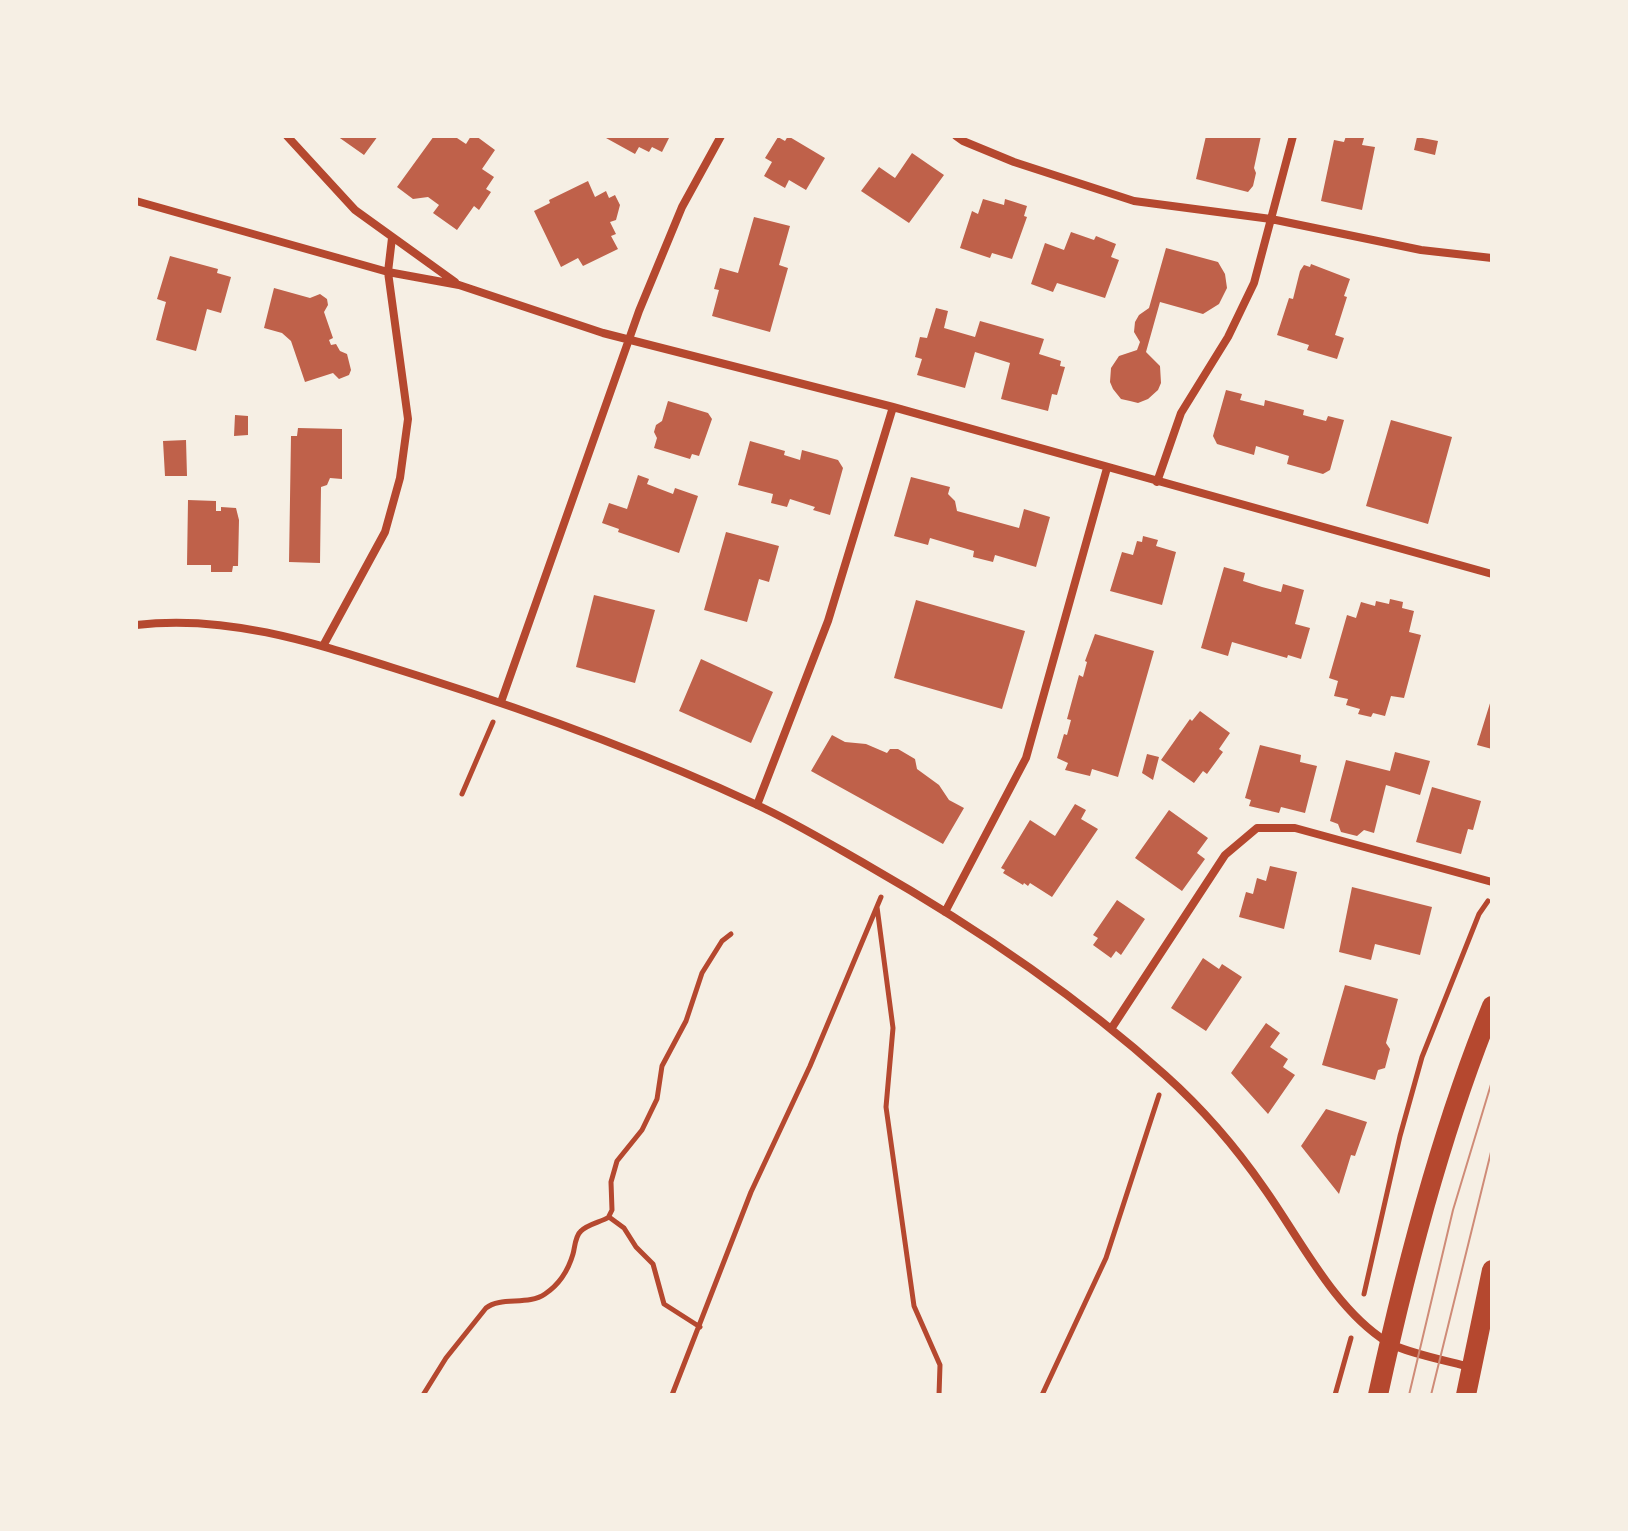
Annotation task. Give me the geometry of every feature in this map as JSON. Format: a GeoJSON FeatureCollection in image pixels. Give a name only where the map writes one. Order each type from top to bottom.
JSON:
{"type":"FeatureCollection","features":[{"type":"Feature","properties":{"kind":"main road"},"geometry":{"type":"LineString","coordinates":[[1378,1395],[1450,1119],[1492,1006]]}},
{"type":"Feature","properties":{"kind":"main road"},"geometry":{"type":"LineString","coordinates":[[1466,1395],[1492,1270]]}},
{"type":"Feature","properties":{"kind":"street"},"geometry":{"type":"LineString","coordinates":[[287,136],[355,210],[459,285]]}},
{"type":"Feature","properties":{"kind":"street"},"geometry":{"type":"LineString","coordinates":[[501,702],[639,311],[682,207],[721,136]]}},
{"type":"Feature","properties":{"kind":"street"},"geometry":{"type":"LineString","coordinates":[[956,136],[1014,162],[1134,201],[1271,219],[1421,250],[1492,258]]}},
{"type":"Feature","properties":{"kind":"street"},"geometry":{"type":"LineString","coordinates":[[1157,482],[1181,413],[1228,337],[1254,283],[1293,136]]}},
{"type":"Feature","properties":{"kind":"street"},"geometry":{"type":"LineString","coordinates":[[136,201],[388,272],[459,285],[630,340],[893,407],[1492,574]]}},
{"type":"Feature","properties":{"kind":"street"},"geometry":{"type":"LineString","coordinates":[[323,646],[385,532],[400,478],[408,419],[388,272],[392,238]]}},
{"type":"Feature","properties":{"kind":"street"},"geometry":{"type":"LineString","coordinates":[[757,805],[828,621],[893,407]]}},
{"type":"Feature","properties":{"kind":"street"},"geometry":{"type":"LineString","coordinates":[[945,912],[1026,758],[1107,468]]}},
{"type":"Feature","properties":{"kind":"street"},"geometry":{"type":"LineString","coordinates":[[136,625],[173,621],[257,629],[323,646],[501,702],[640,754],[757,805],[890,878],[1022,962],[1111,1029],[1166,1076],[1218,1127],[1357,1318],[1390,1344],[1472,1368]]}},
{"type":"Feature","properties":{"kind":"street"},"geometry":{"type":"LineString","coordinates":[[1111,1029],[1225,855],[1257,828],[1295,828],[1492,882]]}},
{"type":"Feature","properties":{"kind":"path"},"geometry":{"type":"LineString","coordinates":[[462,794],[501,702]]}},
{"type":"Feature","properties":{"kind":"path"},"geometry":{"type":"LineString","coordinates":[[672,1395],[751,1192],[810,1066],[890,878]]}},
{"type":"Feature","properties":{"kind":"path"},"geometry":{"type":"LineString","coordinates":[[1335,1395],[1375,1250],[1400,1136],[1422,1057],[1479,914],[1492,894]]}},
{"type":"Feature","properties":{"kind":"path"},"geometry":{"type":"LineString","coordinates":[[876,906],[893,1028],[886,1107],[888,1123],[914,1306],[940,1365],[939,1395]]}},
{"type":"Feature","properties":{"kind":"path"},"geometry":{"type":"LineString","coordinates":[[423,1395],[446,1358],[486,1308],[492,1303],[534,1301],[545,1294],[558,1284],[566,1272],[582,1229],[609,1217],[612,1210],[611,1182],[617,1161],[642,1130],[657,1099],[662,1066],[686,1021],[702,973],[722,941],[731,934]]}},
{"type":"Feature","properties":{"kind":"path"},"geometry":{"type":"LineString","coordinates":[[1042,1395],[1106,1258],[1166,1076]]}},
{"type":"Feature","properties":{"kind":"path"},"geometry":{"type":"LineString","coordinates":[[609,1217],[624,1228],[636,1247],[653,1264],[664,1304],[700,1327]]}},
{"type":"Feature","properties":{"kind":"building"},"geometry":{"type":"Polygon","coordinates":[[[337,136],[378,136],[364,155],[337,136]]]}},
{"type":"Feature","properties":{"kind":"building"},"geometry":{"type":"Polygon","coordinates":[[[434,136],[454,136],[466,144],[471,136],[476,136],[495,150],[482,169],[494,177],[486,189],[491,192],[479,210],[474,206],[457,230],[433,213],[439,205],[428,197],[413,199],[397,187],[434,136]]]}},
{"type":"Feature","properties":{"kind":"building"},"geometry":{"type":"Polygon","coordinates":[[[607,136],[670,136],[662,152],[652,147],[649,152],[639,147],[635,154],[607,136]]]}},
{"type":"Feature","properties":{"kind":"building"},"geometry":{"type":"Polygon","coordinates":[[[788,136],[825,158],[806,190],[789,180],[785,188],[764,176],[772,162],[765,158],[778,137],[785,141],[788,136]]]}},
{"type":"Feature","properties":{"kind":"building"},"geometry":{"type":"Polygon","coordinates":[[[1206,136],[1261,136],[1253,186],[1248,192],[1196,179],[1206,136]]]}},
{"type":"Feature","properties":{"kind":"building"},"geometry":{"type":"Polygon","coordinates":[[[1346,136],[1364,138],[1362,145],[1375,147],[1362,210],[1321,201],[1334,140],[1344,142],[1346,136]]]}},
{"type":"Feature","properties":{"kind":"building"},"geometry":{"type":"Polygon","coordinates":[[[1417,137],[1438,141],[1435,155],[1414,150],[1417,137]]]}},
{"type":"Feature","properties":{"kind":"building"},"geometry":{"type":"Polygon","coordinates":[[[912,153],[944,175],[909,223],[861,191],[879,167],[895,178],[912,153]]]}},
{"type":"Feature","properties":{"kind":"building"},"geometry":{"type":"Polygon","coordinates":[[[588,181],[595,197],[606,191],[609,198],[615,195],[620,205],[616,220],[610,222],[616,234],[611,236],[618,249],[583,266],[578,258],[561,267],[534,211],[588,181]]]}},
{"type":"Feature","properties":{"kind":"building"},"geometry":{"type":"Polygon","coordinates":[[[983,199],[1004,205],[1005,199],[1027,206],[1024,216],[1027,217],[1012,259],[992,253],[990,258],[960,248],[972,211],[978,214],[983,199]]]}},
{"type":"Feature","properties":{"kind":"building"},"geometry":{"type":"Polygon","coordinates":[[[754,217],[790,226],[779,265],[788,268],[770,332],[712,316],[719,290],[714,289],[720,268],[738,273],[754,217]]]}},
{"type":"Feature","properties":{"kind":"building"},"geometry":{"type":"Polygon","coordinates":[[[1071,232],[1094,240],[1096,236],[1116,244],[1111,257],[1119,260],[1105,298],[1057,283],[1053,292],[1031,284],[1045,243],[1064,250],[1071,232]]]}},
{"type":"Feature","properties":{"kind":"building"},"geometry":{"type":"Polygon","coordinates":[[[1166,248],[1218,262],[1225,274],[1227,288],[1219,304],[1203,314],[1160,302],[1146,352],[1160,366],[1161,383],[1148,399],[1138,403],[1121,399],[1110,382],[1111,368],[1119,356],[1137,350],[1140,342],[1134,332],[1135,322],[1149,308],[1166,248]]]}},
{"type":"Feature","properties":{"kind":"building"},"geometry":{"type":"Polygon","coordinates":[[[170,256],[218,269],[217,273],[231,277],[221,313],[207,309],[196,351],[156,340],[166,302],[157,299],[170,256]]]}},
{"type":"Feature","properties":{"kind":"building"},"geometry":{"type":"Polygon","coordinates":[[[1311,264],[1350,279],[1335,335],[1344,338],[1337,359],[1307,350],[1309,345],[1277,335],[1289,298],[1293,299],[1300,271],[1304,265],[1310,267],[1311,264]]]}},
{"type":"Feature","properties":{"kind":"building"},"geometry":{"type":"Polygon","coordinates":[[[274,288],[310,298],[320,294],[327,299],[324,312],[333,338],[329,340],[331,345],[336,344],[340,351],[347,354],[351,370],[349,375],[339,379],[333,373],[305,382],[291,341],[282,333],[264,328],[274,288]]]}},
{"type":"Feature","properties":{"kind":"building"},"geometry":{"type":"Polygon","coordinates":[[[936,308],[948,311],[944,328],[975,337],[980,321],[1044,339],[1039,354],[1061,361],[1060,366],[1065,367],[1057,395],[1052,394],[1048,411],[1001,399],[1010,363],[975,352],[965,388],[917,375],[922,359],[915,357],[920,337],[927,338],[936,308]]]}},
{"type":"Feature","properties":{"kind":"building"},"geometry":{"type":"Polygon","coordinates":[[[1226,390],[1242,394],[1240,400],[1264,406],[1265,400],[1304,410],[1303,415],[1326,421],[1328,416],[1344,420],[1330,470],[1323,474],[1287,464],[1289,456],[1256,446],[1254,455],[1217,444],[1213,436],[1226,390]]]}},
{"type":"Feature","properties":{"kind":"building"},"geometry":{"type":"Polygon","coordinates":[[[668,401],[708,413],[712,419],[699,456],[692,454],[690,459],[654,448],[656,425],[662,421],[668,401]]]}},
{"type":"Feature","properties":{"kind":"building"},"geometry":{"type":"Polygon","coordinates":[[[235,415],[248,416],[248,435],[234,436],[235,415]]]}},
{"type":"Feature","properties":{"kind":"building"},"geometry":{"type":"Polygon","coordinates":[[[1391,420],[1452,437],[1428,524],[1366,506],[1391,420]]]}},
{"type":"Feature","properties":{"kind":"building"},"geometry":{"type":"Polygon","coordinates":[[[298,428],[342,429],[342,479],[330,478],[327,485],[321,487],[320,563],[289,562],[291,436],[297,436],[298,428]]]}},
{"type":"Feature","properties":{"kind":"building"},"geometry":{"type":"Polygon","coordinates":[[[186,440],[187,476],[165,476],[163,441],[186,440]]]}},
{"type":"Feature","properties":{"kind":"building"},"geometry":{"type":"Polygon","coordinates":[[[750,441],[785,451],[784,455],[800,460],[802,450],[838,460],[843,468],[830,515],[790,499],[787,507],[771,503],[773,494],[738,485],[750,441]]]}},
{"type":"Feature","properties":{"kind":"building"},"geometry":{"type":"Polygon","coordinates":[[[638,475],[649,479],[647,484],[673,494],[675,488],[698,496],[679,553],[618,532],[619,529],[602,523],[609,503],[627,509],[638,475]]]}},
{"type":"Feature","properties":{"kind":"building"},"geometry":{"type":"Polygon","coordinates":[[[911,477],[950,487],[948,494],[955,501],[957,511],[1019,528],[1024,509],[1050,517],[1036,567],[995,555],[993,562],[973,557],[974,551],[930,538],[928,545],[894,536],[911,477]]]}},
{"type":"Feature","properties":{"kind":"building"},"geometry":{"type":"Polygon","coordinates":[[[188,500],[216,501],[216,511],[221,511],[221,507],[236,508],[239,520],[238,566],[233,566],[232,572],[211,572],[211,565],[187,565],[188,500]]]}},
{"type":"Feature","properties":{"kind":"building"},"geometry":{"type":"Polygon","coordinates":[[[726,532],[779,546],[769,582],[759,579],[747,622],[704,610],[726,532]]]}},
{"type":"Feature","properties":{"kind":"building"},"geometry":{"type":"Polygon","coordinates":[[[1143,536],[1158,540],[1156,546],[1176,552],[1162,605],[1110,591],[1122,552],[1133,555],[1137,541],[1142,542],[1143,536]]]}},
{"type":"Feature","properties":{"kind":"building"},"geometry":{"type":"Polygon","coordinates":[[[1224,567],[1245,573],[1243,581],[1262,587],[1281,592],[1283,584],[1304,590],[1295,624],[1310,628],[1301,659],[1232,642],[1228,656],[1201,648],[1224,567]]]}},
{"type":"Feature","properties":{"kind":"building"},"geometry":{"type":"Polygon","coordinates":[[[594,595],[655,610],[635,683],[576,667],[594,595]]]}},
{"type":"Feature","properties":{"kind":"building"},"geometry":{"type":"Polygon","coordinates":[[[1390,599],[1403,602],[1402,608],[1414,611],[1409,632],[1421,635],[1404,698],[1391,696],[1385,716],[1373,713],[1371,717],[1358,714],[1360,709],[1346,705],[1348,699],[1334,696],[1338,681],[1329,678],[1347,615],[1356,618],[1361,602],[1375,606],[1376,601],[1389,604],[1390,599]]]}},
{"type":"Feature","properties":{"kind":"building"},"geometry":{"type":"Polygon","coordinates":[[[916,600],[1025,631],[1002,709],[894,678],[916,600]]]}},
{"type":"Feature","properties":{"kind":"building"},"geometry":{"type":"Polygon","coordinates":[[[1095,634],[1154,651],[1118,777],[1092,769],[1090,776],[1065,770],[1068,763],[1057,758],[1071,720],[1067,719],[1079,675],[1083,677],[1095,634]]]}},
{"type":"Feature","properties":{"kind":"building"},"geometry":{"type":"Polygon","coordinates":[[[701,659],[773,692],[751,743],[679,711],[701,659]]]}},
{"type":"Feature","properties":{"kind":"building"},"geometry":{"type":"Polygon","coordinates":[[[1492,700],[1492,749],[1477,745],[1492,700]]]}},
{"type":"Feature","properties":{"kind":"building"},"geometry":{"type":"Polygon","coordinates":[[[1200,711],[1230,733],[1219,749],[1223,752],[1207,774],[1203,771],[1194,783],[1161,760],[1190,719],[1192,721],[1200,711]]]}},
{"type":"Feature","properties":{"kind":"building"},"geometry":{"type":"Polygon","coordinates":[[[832,735],[845,742],[866,744],[887,753],[890,749],[898,749],[915,759],[917,769],[939,785],[949,800],[964,808],[943,844],[811,771],[832,735]]]}},
{"type":"Feature","properties":{"kind":"building"},"geometry":{"type":"Polygon","coordinates":[[[1260,745],[1301,755],[1300,762],[1317,766],[1305,813],[1281,807],[1279,813],[1249,806],[1251,800],[1245,798],[1260,745]]]}},
{"type":"Feature","properties":{"kind":"building"},"geometry":{"type":"Polygon","coordinates":[[[1395,752],[1430,761],[1420,795],[1386,785],[1374,833],[1364,830],[1357,836],[1341,832],[1338,824],[1330,821],[1346,760],[1390,771],[1395,752]]]}},
{"type":"Feature","properties":{"kind":"building"},"geometry":{"type":"Polygon","coordinates":[[[1147,754],[1159,757],[1153,780],[1142,773],[1147,754]]]}},
{"type":"Feature","properties":{"kind":"building"},"geometry":{"type":"Polygon","coordinates":[[[1432,787],[1481,801],[1473,830],[1468,829],[1461,854],[1416,842],[1432,787]]]}},
{"type":"Feature","properties":{"kind":"building"},"geometry":{"type":"Polygon","coordinates":[[[1075,804],[1086,810],[1081,819],[1098,829],[1052,897],[1030,883],[1023,885],[1003,873],[1005,870],[1001,868],[1030,820],[1055,836],[1075,804]]]}},
{"type":"Feature","properties":{"kind":"building"},"geometry":{"type":"Polygon","coordinates":[[[1169,810],[1208,838],[1197,853],[1205,859],[1182,891],[1135,858],[1169,810]]]}},
{"type":"Feature","properties":{"kind":"building"},"geometry":{"type":"Polygon","coordinates":[[[1270,866],[1297,872],[1284,929],[1239,917],[1246,892],[1253,894],[1257,878],[1266,881],[1270,866]]]}},
{"type":"Feature","properties":{"kind":"building"},"geometry":{"type":"Polygon","coordinates":[[[1352,887],[1432,907],[1420,955],[1375,944],[1371,960],[1339,952],[1352,887]]]}},
{"type":"Feature","properties":{"kind":"building"},"geometry":{"type":"Polygon","coordinates":[[[1117,900],[1145,919],[1121,955],[1116,951],[1111,958],[1093,945],[1098,938],[1093,935],[1117,900]]]}},
{"type":"Feature","properties":{"kind":"building"},"geometry":{"type":"Polygon","coordinates":[[[1203,958],[1219,969],[1222,964],[1242,977],[1206,1031],[1171,1008],[1203,958]]]}},
{"type":"Feature","properties":{"kind":"building"},"geometry":{"type":"Polygon","coordinates":[[[1345,985],[1398,999],[1386,1043],[1390,1049],[1385,1068],[1378,1070],[1375,1080],[1322,1065],[1345,985]]]}},
{"type":"Feature","properties":{"kind":"building"},"geometry":{"type":"Polygon","coordinates":[[[1266,1023],[1280,1033],[1270,1047],[1288,1059],[1283,1067],[1295,1075],[1268,1114],[1231,1073],[1266,1023]]]}},
{"type":"Feature","properties":{"kind":"building"},"geometry":{"type":"Polygon","coordinates":[[[1326,1109],[1367,1122],[1355,1156],[1351,1155],[1339,1194],[1301,1146],[1326,1109]]]}},
{"type":"Feature","properties":{"kind":"tram line"},"geometry":{"type":"LineString","coordinates":[[1409,1395],[1453,1210],[1492,1081]]}},
{"type":"Feature","properties":{"kind":"tram line"},"geometry":{"type":"LineString","coordinates":[[1431,1395],[1492,1148]]}}]}
